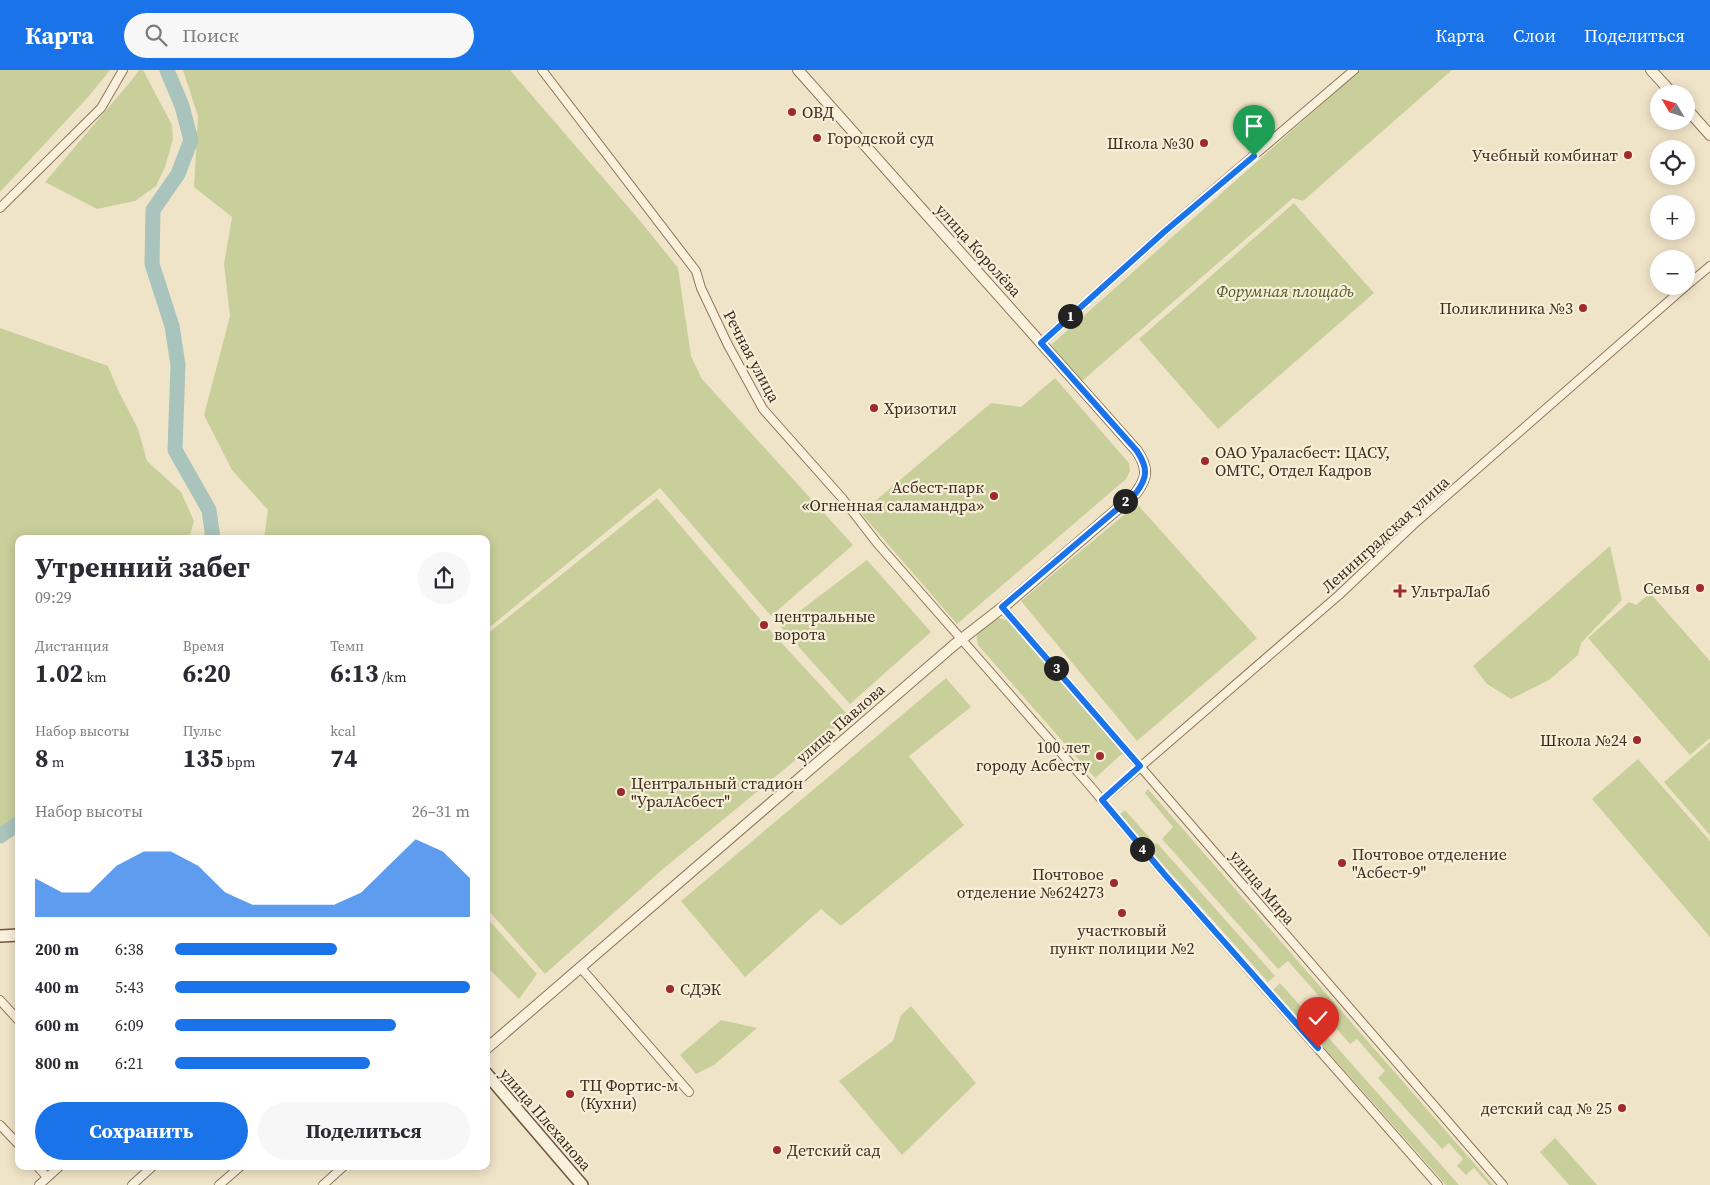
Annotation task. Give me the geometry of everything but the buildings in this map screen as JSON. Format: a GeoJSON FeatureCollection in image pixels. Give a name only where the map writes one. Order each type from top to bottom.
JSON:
{"type":"FeatureCollection","features":[{"type":"Feature","properties":{"kind":"main road"},"geometry":{"type":"LineString","coordinates":[[0,936],[15,936]]}},
{"type":"Feature","properties":{"kind":"main road","name":"улица Плеханова"},"geometry":{"type":"LineString","coordinates":[[490,1079],[581,1185]]}},
{"type":"Feature","properties":{"kind":"street"},"geometry":{"type":"LineString","coordinates":[[0,208],[101,108],[123,70]]}},
{"type":"Feature","properties":{"kind":"street","name":"Речная улица"},"geometry":{"type":"LineString","coordinates":[[542,70],[696,271],[701,288],[728,346],[763,409],[842,498],[877,543],[962,638]]}},
{"type":"Feature","properties":{"kind":"street","name":"улица Королёва"},"geometry":{"type":"LineString","coordinates":[[798,70],[1137,451]]}},
{"type":"Feature","properties":{"kind":"street"},"geometry":{"type":"LineString","coordinates":[[1041,343],[1164,232],[1354,70]]}},
{"type":"Feature","properties":{"kind":"street"},"geometry":{"type":"LineString","coordinates":[[1651,70],[1665,85]]}},
{"type":"Feature","properties":{"kind":"street"},"geometry":{"type":"LineString","coordinates":[[1695,118],[1710,135]]}},
{"type":"Feature","properties":{"kind":"street","name":"Ленинградская улица"},"geometry":{"type":"LineString","coordinates":[[1695,278],[1710,266]]}},
{"type":"Feature","properties":{"kind":"street","name":"Ленинградская улица"},"geometry":{"type":"LineString","coordinates":[[1102,800],[1339,595],[1413,525],[1676,295]]}},
{"type":"Feature","properties":{"kind":"street","name":"улица Павлова"},"geometry":{"type":"LineString","coordinates":[[490,1045],[962,638],[1002,607],[1136,493],[1144,482],[1145,472],[1144,463],[1137,451]]}},
{"type":"Feature","properties":{"kind":"street","name":"улица Мира"},"geometry":{"type":"LineString","coordinates":[[1002,607],[1503,1185]]}},
{"type":"Feature","properties":{"kind":"street"},"geometry":{"type":"LineString","coordinates":[[962,638],[1165,875],[1438,1185]]}},
{"type":"Feature","properties":{"kind":"street"},"geometry":{"type":"LineString","coordinates":[[580,966],[689,1092]]}},
{"type":"Feature","properties":{"kind":"street"},"geometry":{"type":"LineString","coordinates":[[0,1000],[15,1017]]}},
{"type":"Feature","properties":{"kind":"street"},"geometry":{"type":"LineString","coordinates":[[0,1124],[15,1141]]}},
{"type":"Feature","properties":{"kind":"street"},"geometry":{"type":"LineString","coordinates":[[41,1170],[47,1177]]}},
{"type":"Feature","properties":{"kind":"street"},"geometry":{"type":"LineString","coordinates":[[39,1185],[55,1170]]}},
{"type":"Feature","properties":{"kind":"street"},"geometry":{"type":"LineString","coordinates":[[132,1185],[149,1170]]}},
{"type":"Feature","properties":{"kind":"street"},"geometry":{"type":"LineString","coordinates":[[219,1185],[236,1170]]}},
{"type":"Feature","properties":{"kind":"street"},"geometry":{"type":"LineString","coordinates":[[329,1183],[340,1170]]}},
{"type":"Feature","properties":{"kind":"green space"},"geometry":{"type":"Polygon","coordinates":[[[0,70],[110,70],[89,96],[0,192],[0,70]]]}},
{"type":"Feature","properties":{"kind":"green space"},"geometry":{"type":"Polygon","coordinates":[[[139,70],[143,70],[172,125],[173,139],[165,167],[156,186],[135,201],[97,209],[45,182],[131,81],[139,70]]]}},
{"type":"Feature","properties":{"kind":"green space"},"geometry":{"type":"Polygon","coordinates":[[[183,70],[510,70],[642,223],[678,268],[691,356],[702,379],[853,545],[771,616],[660,488],[490,627],[490,535],[265,535],[268,510],[232,470],[204,415],[230,316],[224,264],[232,217],[194,187],[198,116],[183,70]]]}},
{"type":"Feature","properties":{"kind":"green space"},"geometry":{"type":"Polygon","coordinates":[[[1360,70],[1452,70],[1303,201],[1293,198],[1082,381],[1051,345],[1360,70]]]}},
{"type":"Feature","properties":{"kind":"green space","name":"Форумная площадь"},"geometry":{"type":"Polygon","coordinates":[[[1294,203],[1374,293],[1218,429],[1139,339],[1294,203]]]}},
{"type":"Feature","properties":{"kind":"green space"},"geometry":{"type":"Polygon","coordinates":[[[0,328],[108,366],[138,429],[147,461],[181,492],[194,521],[190,535],[15,535],[15,829],[0,838],[0,328]]]}},
{"type":"Feature","properties":{"kind":"green space","name":"Асбест-парк «Огненная саламандра»"},"geometry":{"type":"Polygon","coordinates":[[[1055,378],[1129,463],[1130,471],[1126,479],[957,624],[861,513],[991,403],[1021,407],[1055,378]]]}},
{"type":"Feature","properties":{"kind":"green space","name":"Центральный стадион \"УралАсбест\""},"geometry":{"type":"Polygon","coordinates":[[[657,498],[766,626],[849,716],[663,869],[545,974],[490,912],[490,632],[657,498]]]}},
{"type":"Feature","properties":{"kind":"green space"},"geometry":{"type":"Polygon","coordinates":[[[1137,504],[1257,638],[1137,741],[1021,601],[1137,504]]]}},
{"type":"Feature","properties":{"kind":"green space"},"geometry":{"type":"Polygon","coordinates":[[[1610,546],[1622,600],[1581,643],[1578,655],[1549,680],[1511,699],[1487,684],[1473,666],[1610,546]]]}},
{"type":"Feature","properties":{"kind":"green space"},"geometry":{"type":"Polygon","coordinates":[[[867,560],[931,632],[850,704],[780,626],[867,560]]]}},
{"type":"Feature","properties":{"kind":"green space"},"geometry":{"type":"Polygon","coordinates":[[[1650,593],[1710,661],[1710,738],[1690,755],[1588,638],[1629,602],[1636,605],[1650,593]]]}},
{"type":"Feature","properties":{"kind":"green space"},"geometry":{"type":"Polygon","coordinates":[[[994,617],[1007,620],[1123,753],[1095,778],[978,645],[976,633],[994,617]]]}},
{"type":"Feature","properties":{"kind":"green space"},"geometry":{"type":"Polygon","coordinates":[[[946,678],[971,707],[909,756],[964,825],[841,926],[821,909],[745,977],[681,901],[946,678]]]}},
{"type":"Feature","properties":{"kind":"green space"},"geometry":{"type":"Polygon","coordinates":[[[1710,742],[1710,835],[1664,782],[1710,742]]]}},
{"type":"Feature","properties":{"kind":"green space"},"geometry":{"type":"Polygon","coordinates":[[[1638,759],[1710,841],[1710,937],[1592,799],[1638,759]]]}},
{"type":"Feature","properties":{"kind":"green space"},"geometry":{"type":"Polygon","coordinates":[[[1148,789],[1493,1185],[1489,1185],[1474,1168],[1466,1175],[1457,1166],[1463,1159],[1449,1143],[1442,1149],[1378,1078],[1385,1071],[1357,1039],[1350,1044],[1320,1010],[1326,1004],[1288,961],[1278,969],[1162,839],[1173,827],[1145,793],[1148,789]]]}},
{"type":"Feature","properties":{"kind":"green space"},"geometry":{"type":"Polygon","coordinates":[[[1125,810],[1155,844],[1157,843],[1275,976],[1268,982],[1119,815],[1125,810]]]}},
{"type":"Feature","properties":{"kind":"green space"},"geometry":{"type":"Polygon","coordinates":[[[490,921],[537,974],[519,999],[490,970],[490,921]]]}},
{"type":"Feature","properties":{"kind":"green space"},"geometry":{"type":"Polygon","coordinates":[[[1280,983],[1459,1185],[1446,1185],[1273,990],[1280,983]]]}},
{"type":"Feature","properties":{"kind":"green space"},"geometry":{"type":"Polygon","coordinates":[[[911,1006],[976,1083],[902,1155],[839,1081],[893,1041],[901,1015],[911,1006]]]}},
{"type":"Feature","properties":{"kind":"green space"},"geometry":{"type":"Polygon","coordinates":[[[721,1020],[757,1028],[714,1065],[696,1074],[680,1055],[721,1020]]]}},
{"type":"Feature","properties":{"kind":"green space"},"geometry":{"type":"Polygon","coordinates":[[[1555,1138],[1597,1185],[1569,1185],[1540,1152],[1555,1138]]]}},
{"type":"Feature","properties":{"kind":"waterway"},"geometry":{"type":"LineString","coordinates":[[167,70],[182,106],[191,140],[178,174],[153,210],[152,264],[172,326],[178,365],[175,450],[209,510],[212,535]]}},
{"type":"Feature","properties":{"kind":"waterway"},"geometry":{"type":"LineString","coordinates":[[0,836],[15,826]]}},
{"type":"Feature","properties":{"kind":"place","name":"ОВД"},"geometry":{"type":"Point","coordinates":[792,112]}},
{"type":"Feature","properties":{"kind":"place","name":"Городской суд"},"geometry":{"type":"Point","coordinates":[817,138]}},
{"type":"Feature","properties":{"kind":"place","name":"Школа №30"},"geometry":{"type":"Point","coordinates":[1204,143]}},
{"type":"Feature","properties":{"kind":"place","name":"Учебный комбинат"},"geometry":{"type":"Point","coordinates":[1628,155]}},
{"type":"Feature","properties":{"kind":"place","name":"Поликлиника №3"},"geometry":{"type":"Point","coordinates":[1583,308]}},
{"type":"Feature","properties":{"kind":"place","name":"Хризотил"},"geometry":{"type":"Point","coordinates":[874,408]}},
{"type":"Feature","properties":{"kind":"place","name":"ОАО Ураласбест: ЦАСУ, ОМТС, Отдел Кадров"},"geometry":{"type":"Point","coordinates":[1205,461]}},
{"type":"Feature","properties":{"kind":"place","name":"Асбест-парк «Огненная саламандра»"},"geometry":{"type":"Point","coordinates":[994,496]}},
{"type":"Feature","properties":{"kind":"place","name":"Семья"},"geometry":{"type":"Point","coordinates":[1700,588]}},
{"type":"Feature","properties":{"kind":"place","name":"УльтраЛаб"},"geometry":{"type":"Point","coordinates":[1400,591]}},
{"type":"Feature","properties":{"kind":"place","name":"центральные ворота"},"geometry":{"type":"Point","coordinates":[764,625]}},
{"type":"Feature","properties":{"kind":"place","name":"Школа №24"},"geometry":{"type":"Point","coordinates":[1637,740]}},
{"type":"Feature","properties":{"kind":"place","name":"100 лет городу Асбесту"},"geometry":{"type":"Point","coordinates":[1100,756]}},
{"type":"Feature","properties":{"kind":"place","name":"Центральный стадион \"УралАсбест\""},"geometry":{"type":"Point","coordinates":[621,792]}},
{"type":"Feature","properties":{"kind":"place","name":"Почтовое отделение \"Асбест-9\""},"geometry":{"type":"Point","coordinates":[1342,863]}},
{"type":"Feature","properties":{"kind":"place","name":"Почтовое отделение №624273"},"geometry":{"type":"Point","coordinates":[1114,883]}},
{"type":"Feature","properties":{"kind":"place","name":"участковый пункт полиции №2"},"geometry":{"type":"Point","coordinates":[1122,913]}},
{"type":"Feature","properties":{"kind":"place","name":"СДЭК"},"geometry":{"type":"Point","coordinates":[670,989]}},
{"type":"Feature","properties":{"kind":"place","name":"ТЦ Фортис-м (Кухни)"},"geometry":{"type":"Point","coordinates":[570,1094]}},
{"type":"Feature","properties":{"kind":"place","name":"детский сад № 25"},"geometry":{"type":"Point","coordinates":[1622,1108]}},
{"type":"Feature","properties":{"kind":"place","name":"Детский сад"},"geometry":{"type":"Point","coordinates":[777,1150]}},
{"type":"Feature","properties":{"kind":"route"},"geometry":{"type":"LineString","coordinates":[[1254,156],[1164,232],[1041,343],[1137,451],[1144,463],[1144,482],[1136,493],[1002,607],[1140,766],[1102,800],[1165,875],[1318,1048]]}}]}
